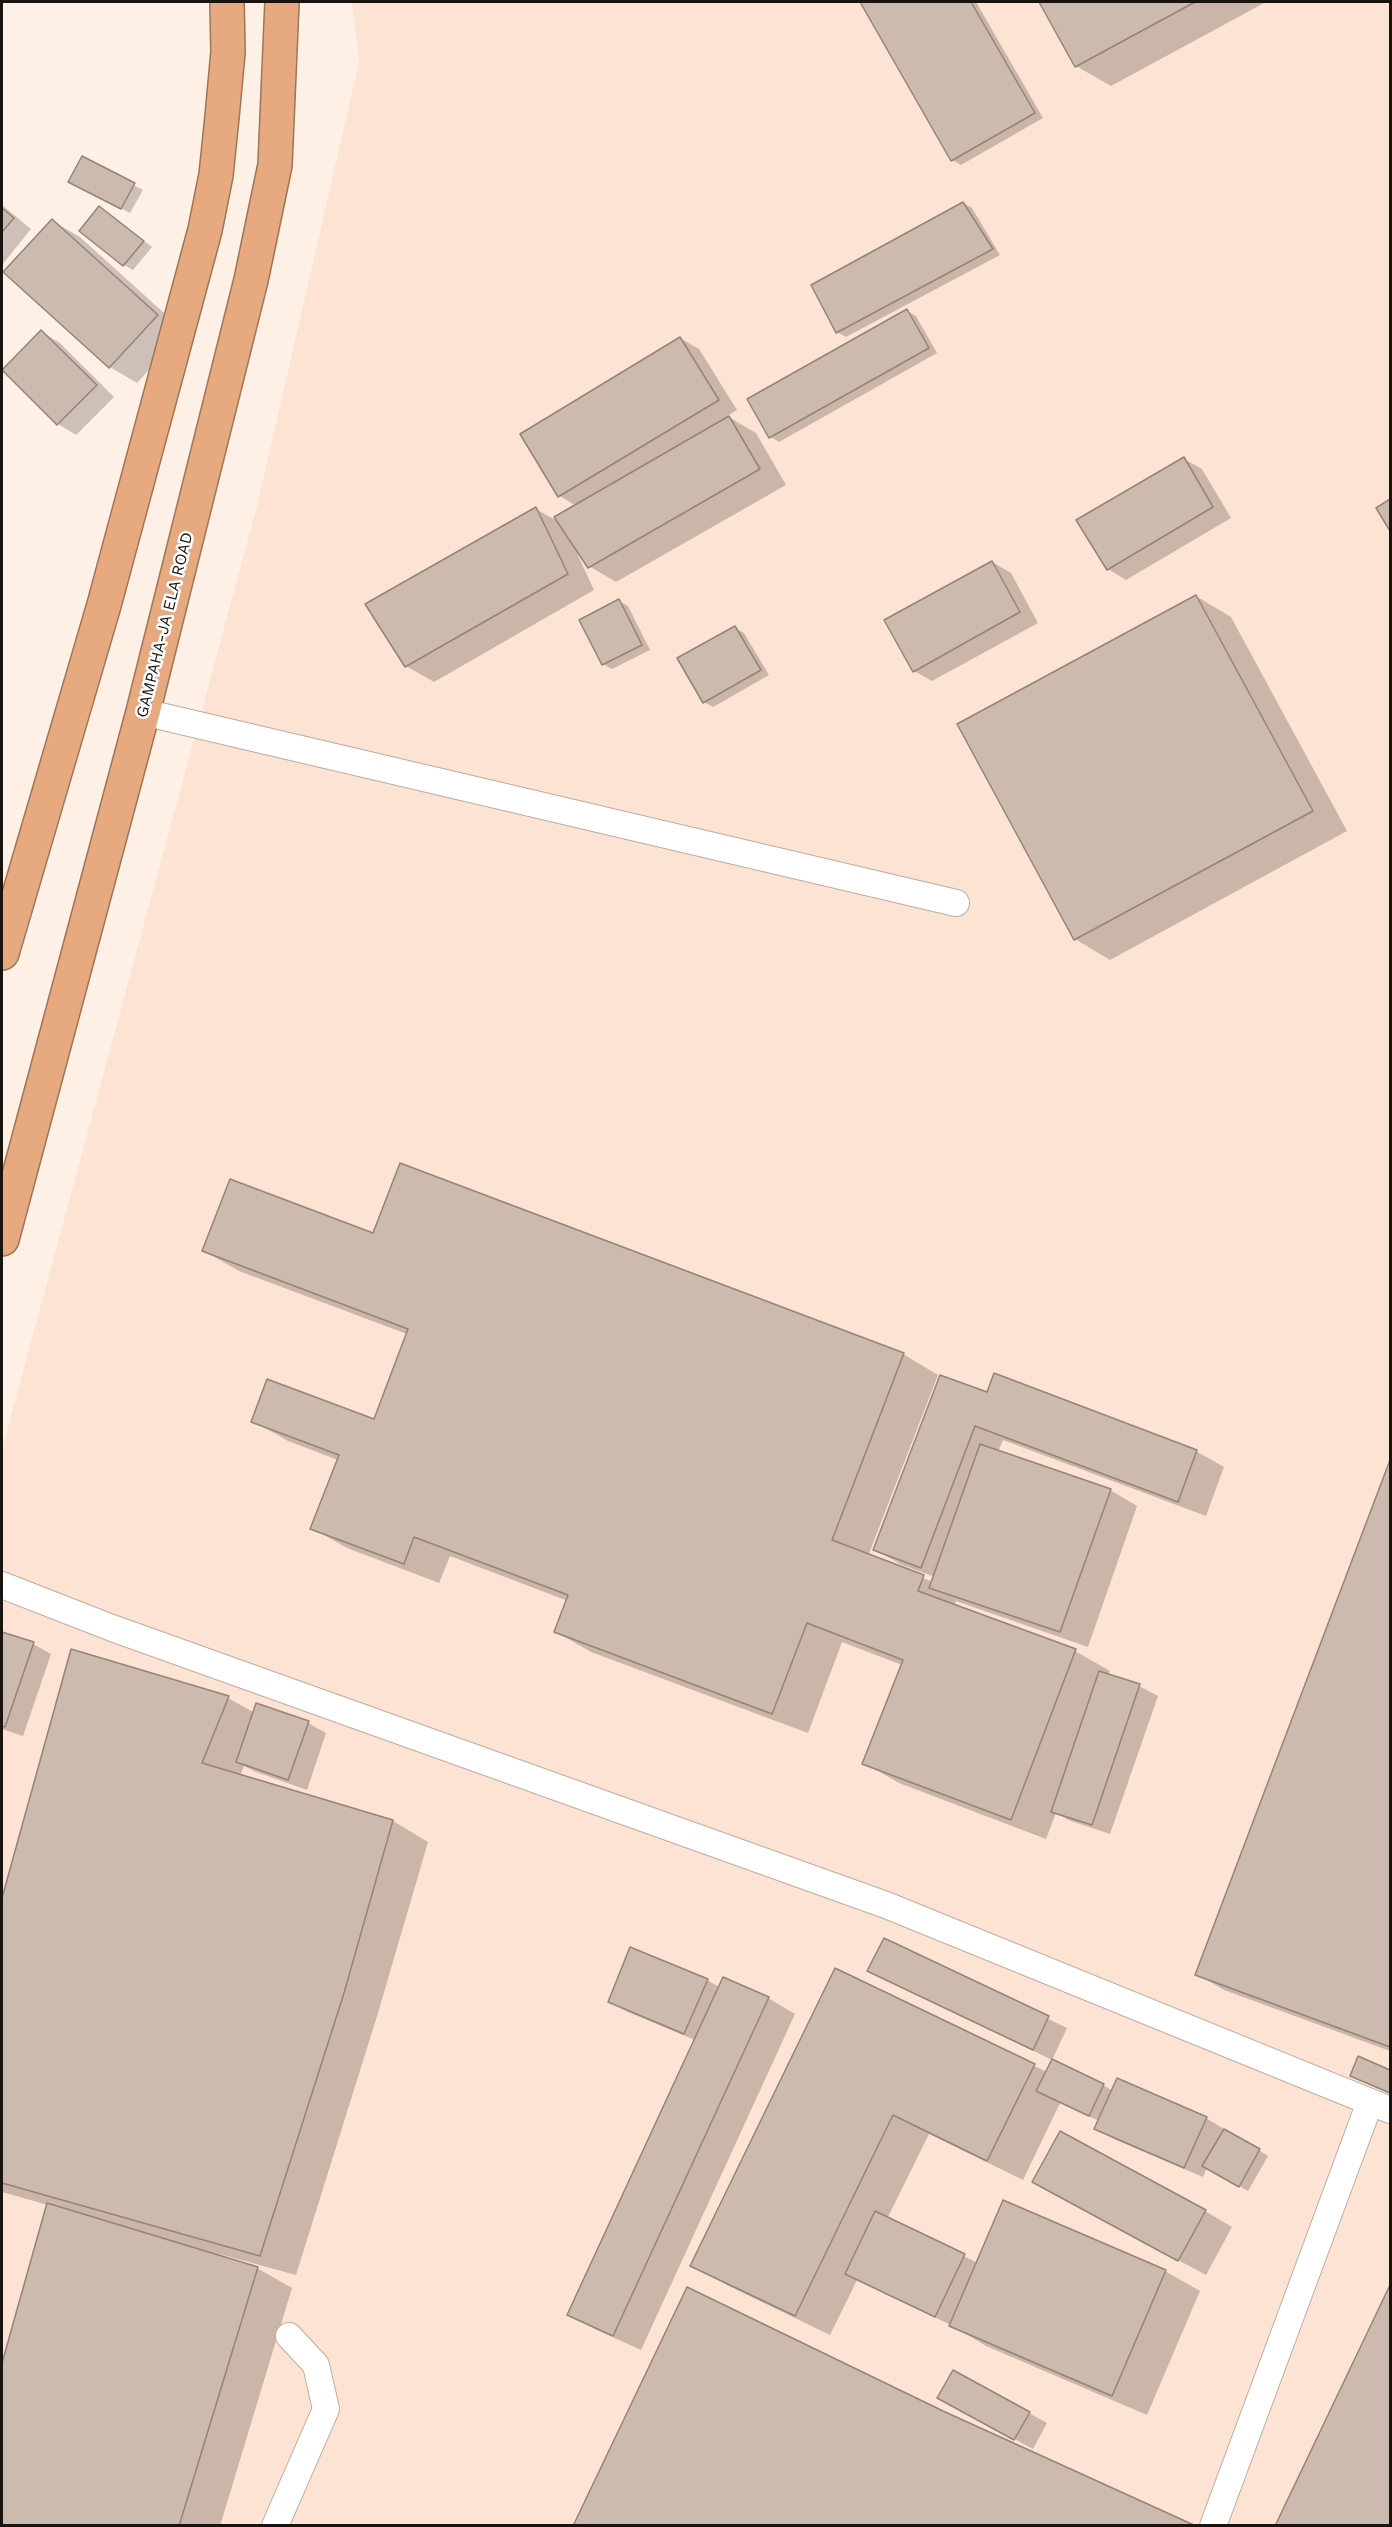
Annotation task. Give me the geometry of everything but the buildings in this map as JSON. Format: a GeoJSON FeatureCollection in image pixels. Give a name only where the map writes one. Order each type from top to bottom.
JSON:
{"type":"FeatureCollection","features":[{"type":"Feature","properties":{"kind":"highway"},"geometry":{"type":"LineString","coordinates":[[2,953],[104,605],[205,230],[216,175],[222,117],[228,52],[227,2]]}},
{"type":"Feature","properties":{"kind":"highway","name":"GAMPAHA-JA ELA ROAD"},"geometry":{"type":"LineString","coordinates":[[2,1239],[143,712],[251,280],[275,165],[282,2]]}},
{"type":"Feature","properties":{"kind":"lane"},"geometry":{"type":"LineString","coordinates":[[143,712],[956,903]]}},
{"type":"Feature","properties":{"kind":"lane"},"geometry":{"type":"LineString","coordinates":[[2,1585],[112,1628],[886,1905],[1381,2106],[1213,2526]]}},
{"type":"Feature","properties":{"kind":"lane"},"geometry":{"type":"LineString","coordinates":[[274,2526],[326,2409],[316,2365],[289,2336]]}},
{"type":"Feature","properties":{"kind":"shaded area"},"geometry":{"type":"Polygon","coordinates":[[[352,2],[1390,2],[1390,2525],[2,2526],[2,1449],[257,506],[359,62],[352,2]]]}}]}
